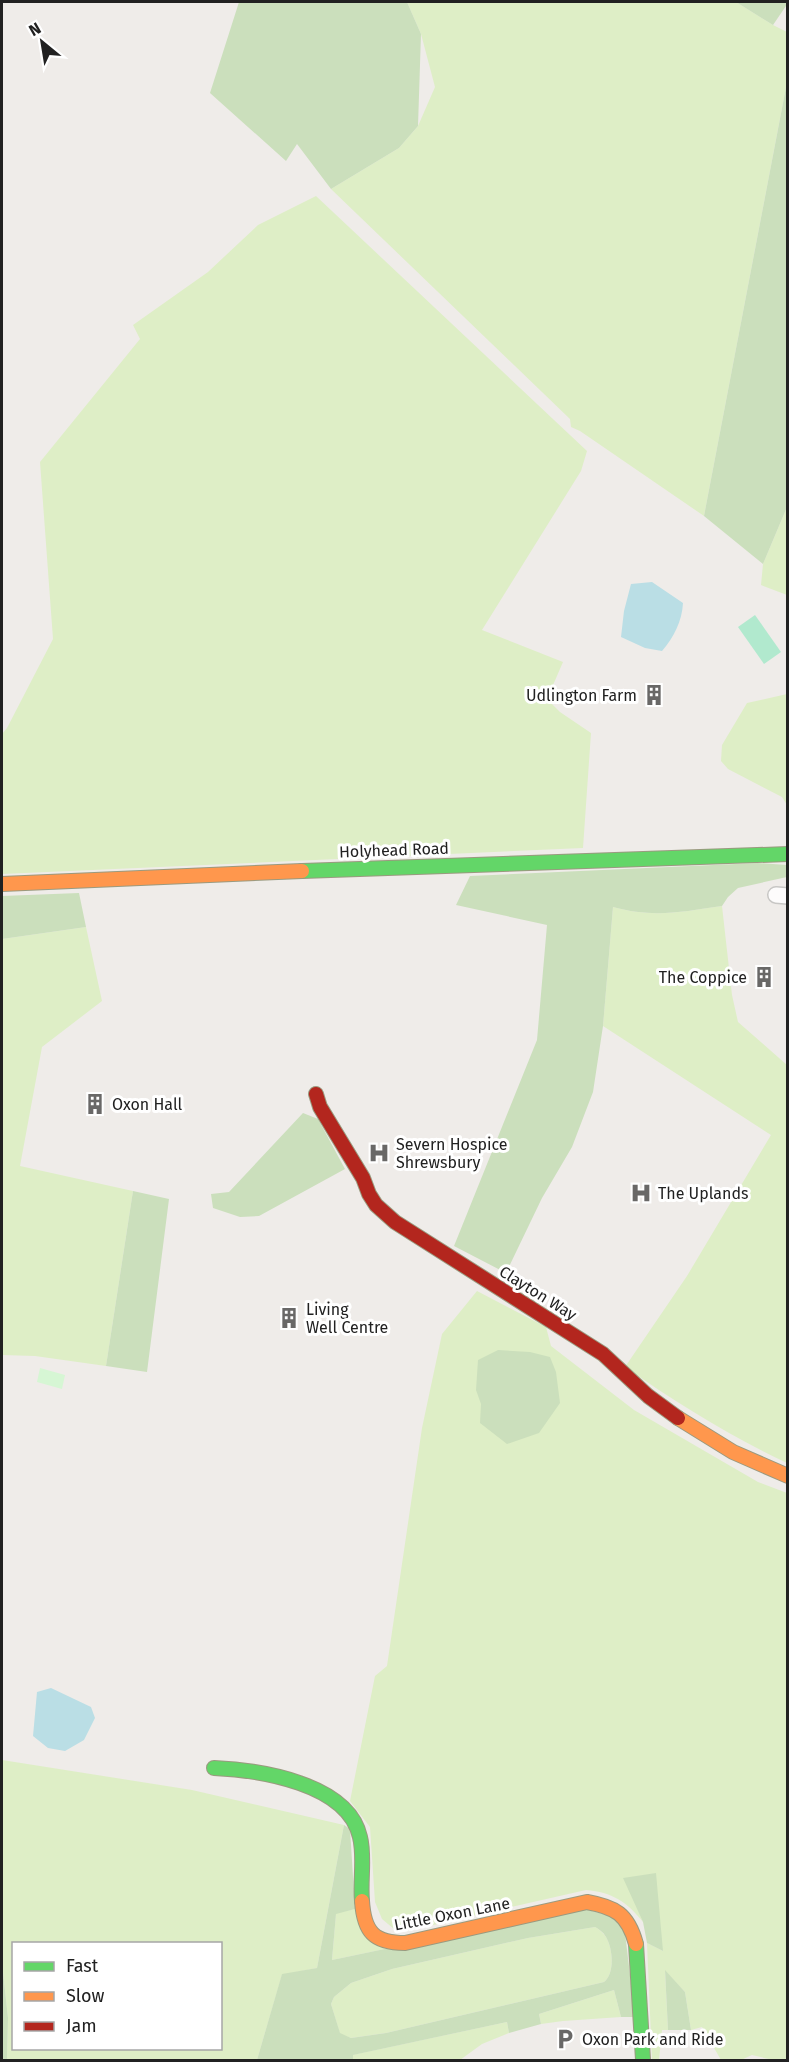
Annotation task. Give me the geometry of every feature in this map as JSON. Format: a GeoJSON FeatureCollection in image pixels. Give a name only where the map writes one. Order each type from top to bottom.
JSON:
{"type":"FeatureCollection","features":[{"type":"Feature","properties":{"kind":"street","name":"Holyhead Road"},"geometry":{"type":"LineString","coordinates":[[2,884],[467,864],[788,854]]}},
{"type":"Feature","properties":{"kind":"street","name":"Clayton Way"},"geometry":{"type":"LineString","coordinates":[[316,1094],[320,1107],[363,1178],[369,1194],[376,1205],[395,1222],[590,1345],[614,1363],[648,1395],[682,1420],[728,1448],[788,1476]]}},
{"type":"Feature","properties":{"kind":"street","name":"Little Oxon Lane"},"geometry":{"type":"LineString","coordinates":[[214,1768],[280,1774],[308,1785],[332,1800],[351,1816],[361,1836],[362,1914],[369,1930],[376,1938],[389,1943],[415,1941],[587,1902],[610,1906],[620,1912],[627,1920],[637,1942],[643,2061]]}},
{"type":"Feature","properties":{"kind":"green space"},"geometry":{"type":"Polygon","coordinates":[[[239,2],[407,2],[421,34],[418,126],[399,148],[331,189],[297,144],[286,161],[210,93],[239,2]]]}},
{"type":"Feature","properties":{"kind":"green space"},"geometry":{"type":"Polygon","coordinates":[[[407,2],[736,2],[787,32],[787,82],[704,516],[571,427],[570,419],[331,189],[399,148],[418,126],[435,87],[421,34],[407,2]]]}},
{"type":"Feature","properties":{"kind":"green space"},"geometry":{"type":"Polygon","coordinates":[[[736,2],[787,2],[788,3],[773,25],[736,2]]]}},
{"type":"Feature","properties":{"kind":"green space"},"geometry":{"type":"Polygon","coordinates":[[[787,82],[787,507],[763,564],[704,516],[787,82]]]}},
{"type":"Feature","properties":{"kind":"green space"},"geometry":{"type":"Polygon","coordinates":[[[316,196],[587,451],[581,471],[482,630],[563,662],[547,699],[560,712],[591,733],[583,848],[2,874],[2,734],[53,639],[40,462],[140,339],[133,325],[208,272],[258,225],[316,196]]]}},
{"type":"Feature","properties":{"kind":"green space"},"geometry":{"type":"Polygon","coordinates":[[[787,507],[787,595],[761,585],[763,564],[787,507]]]}},
{"type":"Feature","properties":{"kind":"green space"},"geometry":{"type":"Polygon","coordinates":[[[755,615],[781,652],[764,664],[738,627],[755,615]]]}},
{"type":"Feature","properties":{"kind":"green space"},"geometry":{"type":"Polygon","coordinates":[[[788,694],[787,805],[782,797],[728,769],[721,761],[722,745],[747,703],[788,694]]]}},
{"type":"Feature","properties":{"kind":"green space"},"geometry":{"type":"Polygon","coordinates":[[[758,863],[787,865],[787,877],[738,888],[722,906],[654,913],[613,907],[603,1026],[593,1092],[572,1147],[542,1198],[506,1273],[454,1246],[537,1040],[547,925],[456,905],[470,876],[758,863]]]}},
{"type":"Feature","properties":{"kind":"green space"},"geometry":{"type":"Polygon","coordinates":[[[79,893],[86,927],[2,939],[2,896],[79,893]]]}},
{"type":"Feature","properties":{"kind":"green space"},"geometry":{"type":"Polygon","coordinates":[[[722,906],[732,995],[738,1022],[787,1065],[787,1463],[704,1418],[625,1367],[687,1276],[771,1135],[603,1026],[613,907],[654,913],[722,906]]]}},
{"type":"Feature","properties":{"kind":"green space"},"geometry":{"type":"Polygon","coordinates":[[[86,927],[102,1001],[42,1047],[20,1166],[133,1191],[106,1366],[35,1356],[2,1355],[2,939],[86,927]]]}},
{"type":"Feature","properties":{"kind":"green space"},"geometry":{"type":"Polygon","coordinates":[[[303,1113],[318,1119],[345,1169],[259,1216],[240,1217],[213,1208],[211,1194],[229,1192],[303,1113]]]}},
{"type":"Feature","properties":{"kind":"green space"},"geometry":{"type":"Polygon","coordinates":[[[133,1191],[169,1199],[147,1372],[106,1366],[133,1191]]]}},
{"type":"Feature","properties":{"kind":"green space"},"geometry":{"type":"Polygon","coordinates":[[[477,1291],[546,1327],[551,1346],[634,1410],[758,1482],[787,1493],[787,2060],[773,2060],[752,2055],[741,2060],[721,2060],[702,2027],[691,2030],[685,1992],[665,1971],[668,2030],[662,2030],[659,2060],[652,2060],[647,1943],[663,1951],[636,1904],[643,1922],[618,1899],[604,1893],[586,1890],[407,1931],[394,1929],[382,1919],[375,1902],[370,1827],[350,1801],[375,1676],[387,1666],[422,1428],[442,1334],[477,1291]]]}},
{"type":"Feature","properties":{"kind":"green space"},"geometry":{"type":"Polygon","coordinates":[[[498,1350],[530,1352],[550,1357],[556,1372],[560,1403],[539,1433],[507,1444],[480,1423],[481,1404],[476,1390],[478,1360],[498,1350]]]}},
{"type":"Feature","properties":{"kind":"green space"},"geometry":{"type":"Polygon","coordinates":[[[40,1368],[65,1375],[62,1389],[37,1382],[40,1368]]]}},
{"type":"Feature","properties":{"kind":"green space"},"geometry":{"type":"Polygon","coordinates":[[[2,1760],[192,1790],[344,1825],[317,1968],[282,1975],[257,2060],[7,2060],[8,2018],[2,1963],[2,1760]]]}},
{"type":"Feature","properties":{"kind":"green space"},"geometry":{"type":"Polygon","coordinates":[[[344,1825],[350,1829],[355,1909],[336,1914],[332,1960],[581,1908],[617,1918],[625,1933],[635,2017],[621,2017],[614,1990],[539,2014],[541,2024],[509,2033],[507,2022],[353,2055],[353,2060],[257,2060],[282,1974],[317,1968],[344,1825]],[[595,1927],[528,1938],[392,1969],[351,1983],[334,1997],[331,2004],[340,2033],[351,2038],[386,2033],[604,1982],[610,1973],[611,1954],[606,1937],[595,1927]]]}},
{"type":"Feature","properties":{"kind":"green space"},"geometry":{"type":"Polygon","coordinates":[[[656,1873],[663,1951],[647,1943],[643,1922],[623,1878],[656,1873]]]}},
{"type":"Feature","properties":{"kind":"green space"},"geometry":{"type":"Polygon","coordinates":[[[355,1909],[385,1949],[332,1960],[336,1913],[355,1909]]]}},
{"type":"Feature","properties":{"kind":"green space"},"geometry":{"type":"Polygon","coordinates":[[[595,1927],[606,1937],[611,1954],[610,1973],[604,1982],[386,2033],[351,2038],[340,2034],[331,2004],[334,1997],[351,1983],[392,1969],[528,1938],[595,1927]]]}},
{"type":"Feature","properties":{"kind":"green space"},"geometry":{"type":"Polygon","coordinates":[[[2,1963],[8,2018],[7,2060],[2,2060],[2,1963]]]}},
{"type":"Feature","properties":{"kind":"green space"},"geometry":{"type":"Polygon","coordinates":[[[665,1970],[685,1992],[691,2030],[668,2030],[665,1970]]]}},
{"type":"Feature","properties":{"kind":"green space"},"geometry":{"type":"Polygon","coordinates":[[[614,1990],[621,2017],[541,2024],[539,2014],[614,1990]]]}},
{"type":"Feature","properties":{"kind":"green space"},"geometry":{"type":"Polygon","coordinates":[[[507,2022],[509,2033],[482,2044],[460,2060],[353,2060],[352,2055],[507,2022]]]}},
{"type":"Feature","properties":{"kind":"water"},"geometry":{"type":"Polygon","coordinates":[[[652,582],[683,603],[677,628],[662,651],[645,648],[621,637],[624,611],[631,584],[652,582]]]}},
{"type":"Feature","properties":{"kind":"water"},"geometry":{"type":"Polygon","coordinates":[[[51,1688],[91,1707],[95,1718],[84,1740],[65,1751],[48,1748],[33,1736],[37,1692],[51,1688]]]}},
{"type":"Feature","properties":{"kind":"traffic: fast"},"geometry":{"type":"LineString","coordinates":[[302,871],[788,854]]}},
{"type":"Feature","properties":{"kind":"traffic: fast"},"geometry":{"type":"LineString","coordinates":[[214,1768],[277,1776],[320,1792],[338,1804],[352,1819],[360,1837],[362,1901]]}},
{"type":"Feature","properties":{"kind":"traffic: fast"},"geometry":{"type":"LineString","coordinates":[[636,1944],[643,2060]]}},
{"type":"Feature","properties":{"kind":"traffic: slow"},"geometry":{"type":"LineString","coordinates":[[2,884],[302,871]]}},
{"type":"Feature","properties":{"kind":"traffic: slow"},"geometry":{"type":"LineString","coordinates":[[678,1418],[733,1452],[788,1476]]}},
{"type":"Feature","properties":{"kind":"traffic: slow"},"geometry":{"type":"LineString","coordinates":[[362,1901],[368,1928],[378,1938],[385,1941],[405,1943],[587,1902],[605,1906],[619,1914],[629,1925],[636,1944]]}},
{"type":"Feature","properties":{"kind":"traffic: jam"},"geometry":{"type":"LineString","coordinates":[[316,1094],[320,1107],[363,1178],[376,1205],[395,1222],[603,1354],[648,1396],[678,1418]]}},
{"type":"Feature","properties":{"kind":"place","name":"Udlington Farm"},"geometry":{"type":"Point","coordinates":[654,695]}},
{"type":"Feature","properties":{"kind":"place","name":"The Coppice"},"geometry":{"type":"Point","coordinates":[764,977]}},
{"type":"Feature","properties":{"kind":"place","name":"Oxon Hall"},"geometry":{"type":"Point","coordinates":[95,1104]}},
{"type":"Feature","properties":{"kind":"place","name":"Severn Hospice Shrewsbury"},"geometry":{"type":"Point","coordinates":[379,1153]}},
{"type":"Feature","properties":{"kind":"place","name":"The Uplands"},"geometry":{"type":"Point","coordinates":[641,1193]}},
{"type":"Feature","properties":{"kind":"place","name":"Living Well Centre"},"geometry":{"type":"Point","coordinates":[289,1318]}},
{"type":"Feature","properties":{"kind":"place","name":"Oxon Park and Ride"},"geometry":{"type":"Point","coordinates":[565,2039]}}]}
